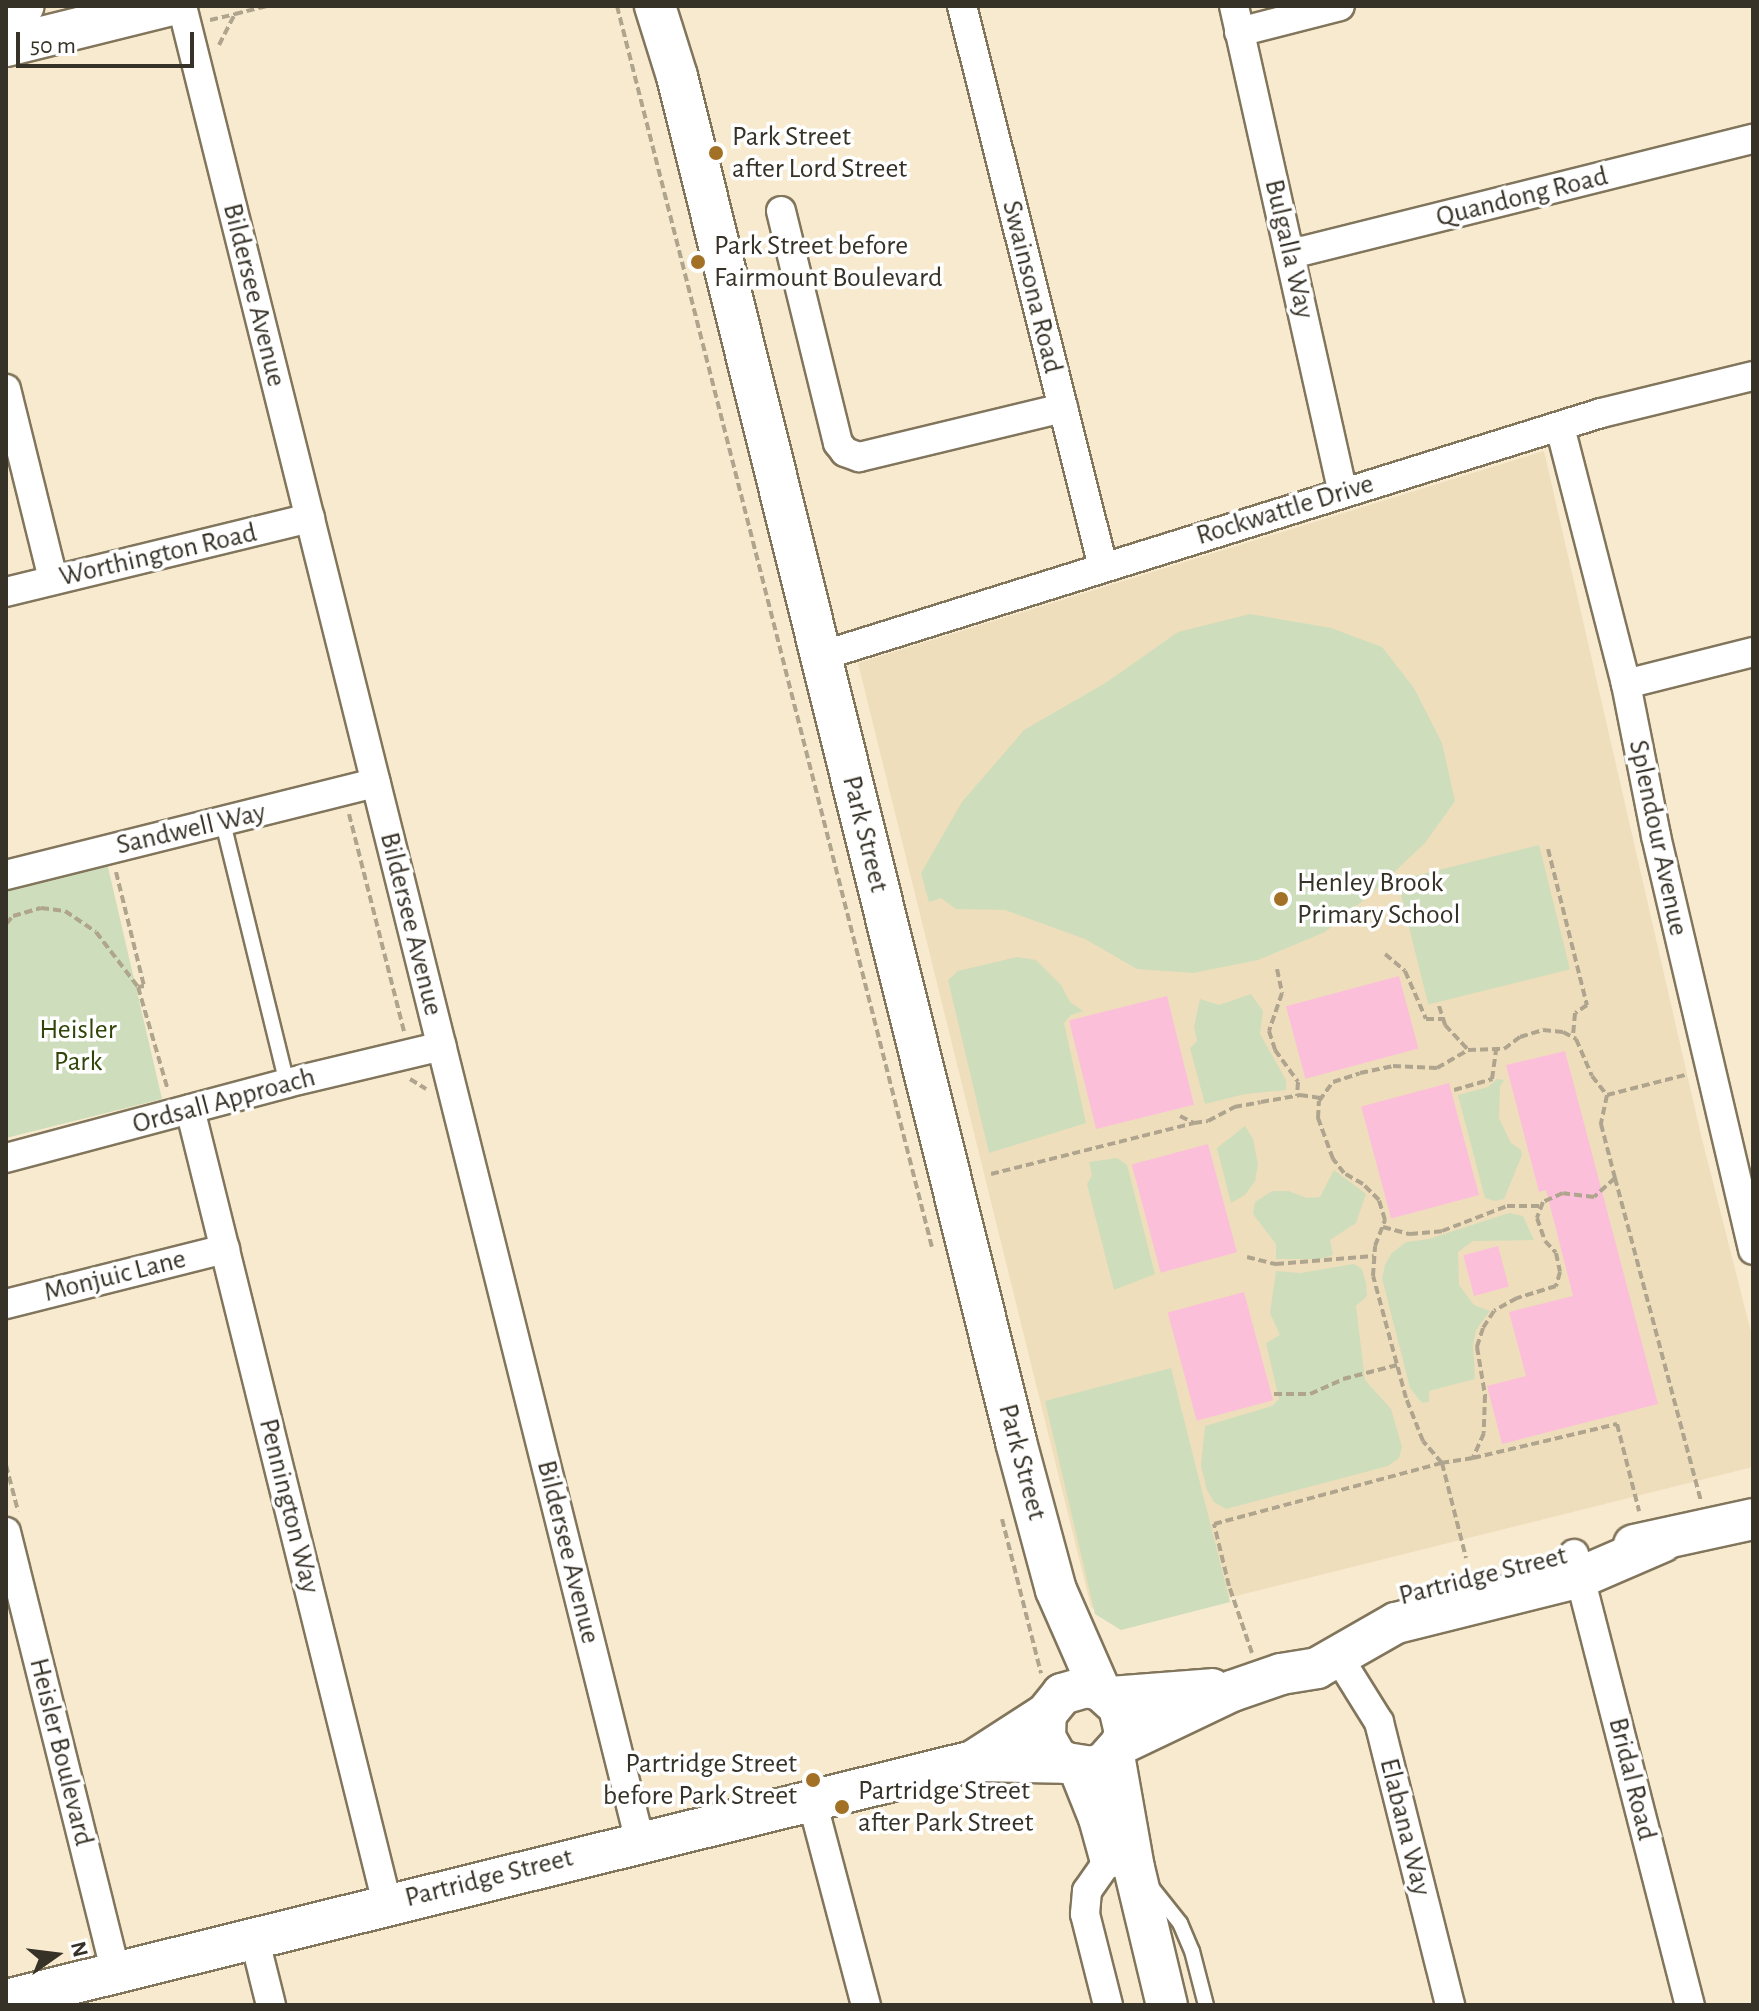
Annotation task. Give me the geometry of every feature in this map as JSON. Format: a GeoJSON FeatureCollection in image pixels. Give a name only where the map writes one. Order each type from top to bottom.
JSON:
{"type":"FeatureCollection","features":[{"type":"Feature","properties":{"kind":"street"},"geometry":{"type":"LineString","coordinates":[[6,10],[24,6]]}},
{"type":"Feature","properties":{"kind":"street"},"geometry":{"type":"LineString","coordinates":[[6,46],[168,6]]}},
{"type":"Feature","properties":{"kind":"street","name":"Bildersee Avenue"},"geometry":{"type":"LineString","coordinates":[[182,6],[640,1841]]}},
{"type":"Feature","properties":{"kind":"street","name":"Park Street"},"geometry":{"type":"LineString","coordinates":[[655,6],[677,76],[1056,1590],[1072,1695]]}},
{"type":"Feature","properties":{"kind":"street","name":"Park Street"},"geometry":{"type":"LineString","coordinates":[[667,6],[677,76]]}},
{"type":"Feature","properties":{"kind":"street","name":"Swainsona Road"},"geometry":{"type":"LineString","coordinates":[[962,6],[1103,567]]}},
{"type":"Feature","properties":{"kind":"street"},"geometry":{"type":"LineString","coordinates":[[1237,19],[1340,6]]}},
{"type":"Feature","properties":{"kind":"street","name":"Bulgalla Way"},"geometry":{"type":"LineString","coordinates":[[1237,19],[1343,492]]}},
{"type":"Feature","properties":{"kind":"street","name":"Quandong Road"},"geometry":{"type":"LineString","coordinates":[[1291,254],[1753,139]]}},
{"type":"Feature","properties":{"kind":"street"},"geometry":{"type":"LineString","coordinates":[[781,211],[838,443],[845,452],[859,457],[1063,408]]}},
{"type":"Feature","properties":{"kind":"street","name":"Rockwattle Drive"},"geometry":{"type":"LineString","coordinates":[[821,656],[1343,492],[1560,427],[1753,376]]}},
{"type":"Feature","properties":{"kind":"street"},"geometry":{"type":"LineString","coordinates":[[6,389],[53,579]]}},
{"type":"Feature","properties":{"kind":"street","name":"Splendour Avenue"},"geometry":{"type":"LineString","coordinates":[[1560,427],[1626,684],[1656,836],[1753,1250]]}},
{"type":"Feature","properties":{"kind":"street","name":"Worthington Road"},"geometry":{"type":"LineString","coordinates":[[6,592],[310,518]]}},
{"type":"Feature","properties":{"kind":"street"},"geometry":{"type":"LineString","coordinates":[[1626,684],[1753,652]]}},
{"type":"Feature","properties":{"kind":"street","name":"Sandwell Way"},"geometry":{"type":"LineString","coordinates":[[6,875],[376,783]]}},
{"type":"Feature","properties":{"kind":"street","name":"Ordsall Approach"},"geometry":{"type":"LineString","coordinates":[[6,1158],[180,1102],[287,1083],[442,1046]]}},
{"type":"Feature","properties":{"kind":"street","name":"Pennington Way"},"geometry":{"type":"LineString","coordinates":[[180,1102],[225,1249],[387,1903]]}},
{"type":"Feature","properties":{"kind":"street","name":"Monjuic Lane"},"geometry":{"type":"LineString","coordinates":[[6,1304],[225,1249]]}},
{"type":"Feature","properties":{"kind":"street","name":"Partridge Street"},"geometry":{"type":"LineString","coordinates":[[973,1761],[1072,1695],[1145,1697],[1203,1688],[1256,1675],[1317,1668],[1396,1623],[1578,1566],[1652,1534],[1753,1519]]}},
{"type":"Feature","properties":{"kind":"street","name":"Heisler Boulevard"},"geometry":{"type":"LineString","coordinates":[[6,1532],[116,1973]]}},
{"type":"Feature","properties":{"kind":"street","name":"Partridge Street"},"geometry":{"type":"LineString","coordinates":[[6,2000],[387,1903],[973,1761],[1095,1758],[1305,1650],[1388,1599],[1578,1566]]}},
{"type":"Feature","properties":{"kind":"street","name":"Bridal Road"},"geometry":{"type":"LineString","coordinates":[[1578,1566],[1690,2005]]}},
{"type":"Feature","properties":{"kind":"street","name":"Elabana Way"},"geometry":{"type":"LineString","coordinates":[[1339,1658],[1379,1722],[1450,2005]]}},
{"type":"Feature","properties":{"kind":"street"},"geometry":{"type":"LineString","coordinates":[[1072,1695],[1124,1719],[1095,1758],[1056,1757],[1045,1737],[1072,1695]]}},
{"type":"Feature","properties":{"kind":"street"},"geometry":{"type":"LineString","coordinates":[[1095,1758],[1122,1863],[1167,2005]]}},
{"type":"Feature","properties":{"kind":"street"},"geometry":{"type":"LineString","coordinates":[[812,1801],[866,2005]]}},
{"type":"Feature","properties":{"kind":"street"},"geometry":{"type":"LineString","coordinates":[[1108,2005],[1085,1914],[1087,1891],[1122,1863]]}},
{"type":"Feature","properties":{"kind":"street"},"geometry":{"type":"LineString","coordinates":[[1122,1863],[1146,2005]]}},
{"type":"Feature","properties":{"kind":"street"},"geometry":{"type":"LineString","coordinates":[[254,1937],[271,2005]]}},
{"type":"Feature","properties":{"kind":"lane"},"geometry":{"type":"LineString","coordinates":[[223,823],[287,1083]]}},
{"type":"Feature","properties":{"kind":"lane"},"geometry":{"type":"LineString","coordinates":[[1122,1863],[1165,1900],[1180,1923],[1192,1951],[1206,2005]]}},
{"type":"Feature","properties":{"kind":"path"},"geometry":{"type":"LineString","coordinates":[[206,21],[268,6]]}},
{"type":"Feature","properties":{"kind":"path"},"geometry":{"type":"LineString","coordinates":[[617,6],[936,1261]]}},
{"type":"Feature","properties":{"kind":"path"},"geometry":{"type":"LineString","coordinates":[[217,48],[235,14]]}},
{"type":"Feature","properties":{"kind":"path"},"geometry":{"type":"LineString","coordinates":[[1548,849],[1587,1005],[1575,1013],[1573,1037]]}},
{"type":"Feature","properties":{"kind":"path"},"geometry":{"type":"LineString","coordinates":[[129,866],[115,869],[144,986],[138,987]]}},
{"type":"Feature","properties":{"kind":"path"},"geometry":{"type":"LineString","coordinates":[[6,924],[13,916],[41,908],[65,911],[96,932],[138,987],[180,1102]]}},
{"type":"Feature","properties":{"kind":"path"},"geometry":{"type":"LineString","coordinates":[[1385,954],[1405,971],[1426,1019],[1443,1019]]}},
{"type":"Feature","properties":{"kind":"path"},"geometry":{"type":"LineString","coordinates":[[1277,969],[1282,993],[1269,1031],[1275,1050],[1298,1082],[1297,1096]]}},
{"type":"Feature","properties":{"kind":"path"},"geometry":{"type":"LineString","coordinates":[[1439,1006],[1443,1019],[1468,1050]]}},
{"type":"Feature","properties":{"kind":"path"},"geometry":{"type":"LineString","coordinates":[[1466,1558],[1442,1463],[1423,1441],[1397,1365],[1373,1276],[1374,1256],[1385,1220],[1379,1200],[1363,1184],[1344,1173],[1333,1159],[1318,1118],[1321,1098],[1333,1082],[1393,1066],[1437,1068],[1468,1050],[1496,1050],[1543,1030],[1573,1037],[1582,1045],[1592,1076],[1607,1095],[1601,1124],[1704,1511]]}},
{"type":"Feature","properties":{"kind":"path"},"geometry":{"type":"LineString","coordinates":[[1454,1090],[1492,1079],[1496,1050]]}},
{"type":"Feature","properties":{"kind":"path"},"geometry":{"type":"LineString","coordinates":[[404,1075],[430,1092]]}},
{"type":"Feature","properties":{"kind":"path"},"geometry":{"type":"LineString","coordinates":[[1607,1095],[1685,1075]]}},
{"type":"Feature","properties":{"kind":"path"},"geometry":{"type":"LineString","coordinates":[[991,1174],[1208,1121],[1234,1107],[1297,1096],[1321,1098]]}},
{"type":"Feature","properties":{"kind":"path"},"geometry":{"type":"LineString","coordinates":[[1180,1116],[1194,1123]]}},
{"type":"Feature","properties":{"kind":"path"},"geometry":{"type":"LineString","coordinates":[[1383,1227],[1410,1234],[1442,1231],[1507,1206],[1541,1206],[1563,1193],[1594,1197],[1615,1178]]}},
{"type":"Feature","properties":{"kind":"path"},"geometry":{"type":"LineString","coordinates":[[1473,1458],[1485,1420],[1485,1395],[1477,1347],[1483,1328],[1494,1311],[1517,1298],[1556,1286],[1560,1272],[1556,1253],[1545,1241],[1537,1218],[1541,1206]]}},
{"type":"Feature","properties":{"kind":"path"},"geometry":{"type":"LineString","coordinates":[[1247,1257],[1276,1264],[1374,1256]]}},
{"type":"Feature","properties":{"kind":"path"},"geometry":{"type":"LineString","coordinates":[[1274,1394],[1310,1394],[1343,1379],[1397,1365]]}},
{"type":"Feature","properties":{"kind":"path"},"geometry":{"type":"LineString","coordinates":[[1256,1675],[1214,1524],[1430,1469],[1442,1463],[1617,1424],[1652,1534]]}},
{"type":"Feature","properties":{"kind":"path"},"geometry":{"type":"LineString","coordinates":[[999,1509],[1072,1695]]}},
{"type":"Feature","properties":{"kind":"shaded area","name":"Henley Brook Primary School"},"geometry":{"type":"Polygon","coordinates":[[[1544,451],[1701,1135],[1753,1340],[1753,1467],[1120,1625],[1091,1607],[858,663],[1544,451]]]}},
{"type":"Feature","properties":{"kind":"green space"},"geometry":{"type":"Polygon","coordinates":[[[1250,614],[1331,628],[1382,647],[1414,688],[1442,743],[1455,801],[1425,843],[1371,894],[1325,932],[1258,960],[1193,973],[1137,969],[1085,939],[1005,910],[956,909],[941,898],[929,902],[921,873],[962,802],[1024,730],[1107,682],[1178,632],[1250,614]]]}},
{"type":"Feature","properties":{"kind":"green space"},"geometry":{"type":"Polygon","coordinates":[[[1539,845],[1570,969],[1428,1005],[1397,880],[1539,845]]]}},
{"type":"Feature","properties":{"kind":"green space","name":"Heisler Park"},"geometry":{"type":"Polygon","coordinates":[[[107,863],[162,1099],[6,1138],[6,886],[107,863]]]}},
{"type":"Feature","properties":{"kind":"green space"},"geometry":{"type":"Polygon","coordinates":[[[1017,957],[1036,960],[1061,985],[1070,1002],[1083,1011],[1071,1015],[1064,1023],[1086,1123],[989,1153],[948,980],[958,971],[1017,957]]]}},
{"type":"Feature","properties":{"kind":"green space"},"geometry":{"type":"Polygon","coordinates":[[[1251,994],[1263,1011],[1260,1034],[1286,1080],[1286,1090],[1245,1094],[1205,1104],[1190,1048],[1197,1041],[1194,1027],[1200,999],[1219,1005],[1251,994]]]}},
{"type":"Feature","properties":{"kind":"green space"},"geometry":{"type":"Polygon","coordinates":[[[1497,1079],[1504,1080],[1500,1086],[1499,1118],[1511,1143],[1521,1150],[1522,1155],[1504,1199],[1495,1201],[1485,1198],[1458,1095],[1488,1087],[1497,1079]]]}},
{"type":"Feature","properties":{"kind":"green space"},"geometry":{"type":"Polygon","coordinates":[[[1245,1126],[1253,1139],[1258,1165],[1255,1181],[1245,1195],[1231,1203],[1217,1148],[1245,1126]]]}},
{"type":"Feature","properties":{"kind":"green space"},"geometry":{"type":"Polygon","coordinates":[[[1117,1158],[1127,1165],[1155,1274],[1114,1290],[1087,1184],[1092,1175],[1089,1162],[1117,1158]]]}},
{"type":"Feature","properties":{"kind":"green space"},"geometry":{"type":"Polygon","coordinates":[[[1334,1170],[1366,1194],[1356,1223],[1330,1240],[1333,1255],[1320,1259],[1276,1259],[1276,1244],[1253,1214],[1255,1202],[1272,1191],[1288,1191],[1307,1198],[1320,1197],[1334,1170]]]}},
{"type":"Feature","properties":{"kind":"green space"},"geometry":{"type":"Polygon","coordinates":[[[1509,1213],[1523,1216],[1534,1240],[1473,1241],[1458,1252],[1459,1285],[1474,1305],[1490,1311],[1476,1330],[1473,1346],[1475,1379],[1429,1391],[1429,1402],[1422,1403],[1410,1388],[1382,1278],[1385,1265],[1391,1254],[1406,1242],[1429,1239],[1509,1213]]]}},
{"type":"Feature","properties":{"kind":"green space"},"geometry":{"type":"Polygon","coordinates":[[[1354,1264],[1362,1269],[1366,1283],[1367,1296],[1356,1306],[1365,1380],[1391,1409],[1402,1447],[1399,1458],[1388,1466],[1226,1509],[1214,1502],[1207,1490],[1201,1466],[1205,1426],[1272,1406],[1279,1399],[1266,1343],[1280,1335],[1270,1313],[1276,1271],[1300,1273],[1354,1264]]]}},
{"type":"Feature","properties":{"kind":"green space"},"geometry":{"type":"Polygon","coordinates":[[[1171,1368],[1230,1602],[1121,1630],[1095,1614],[1045,1401],[1171,1368]]]}},
{"type":"Feature","properties":{"kind":"building"},"geometry":{"type":"Polygon","coordinates":[[[1399,976],[1418,1048],[1305,1079],[1286,1006],[1399,976]]]}},
{"type":"Feature","properties":{"kind":"building"},"geometry":{"type":"Polygon","coordinates":[[[1167,996],[1194,1105],[1096,1129],[1069,1020],[1167,996]]]}},
{"type":"Feature","properties":{"kind":"building"},"geometry":{"type":"Polygon","coordinates":[[[1565,1051],[1658,1404],[1502,1444],[1487,1386],[1526,1376],[1509,1312],[1573,1296],[1546,1190],[1539,1192],[1506,1065],[1565,1051]]]}},
{"type":"Feature","properties":{"kind":"building"},"geometry":{"type":"Polygon","coordinates":[[[1449,1083],[1479,1195],[1391,1219],[1361,1107],[1449,1083]]]}},
{"type":"Feature","properties":{"kind":"building"},"geometry":{"type":"Polygon","coordinates":[[[1208,1144],[1237,1252],[1161,1273],[1132,1164],[1208,1144]]]}},
{"type":"Feature","properties":{"kind":"building"},"geometry":{"type":"Polygon","coordinates":[[[1498,1246],[1509,1287],[1474,1296],[1463,1255],[1498,1246]]]}},
{"type":"Feature","properties":{"kind":"building"},"geometry":{"type":"Polygon","coordinates":[[[1244,1292],[1273,1400],[1197,1421],[1168,1312],[1244,1292]]]}},
{"type":"Feature","properties":{"kind":"place","name":"Park Street after Lord Street"},"geometry":{"type":"Point","coordinates":[716,153]}},
{"type":"Feature","properties":{"kind":"place","name":"Park Street before Fairmount Boulevard"},"geometry":{"type":"Point","coordinates":[698,262]}},
{"type":"Feature","properties":{"kind":"place","name":"Henley Brook Primary School"},"geometry":{"type":"Point","coordinates":[1281,899]}},
{"type":"Feature","properties":{"kind":"place","name":"Partridge Street before Park Street"},"geometry":{"type":"Point","coordinates":[813,1780]}},
{"type":"Feature","properties":{"kind":"place","name":"Partridge Street after Park Street"},"geometry":{"type":"Point","coordinates":[842,1807]}}]}
